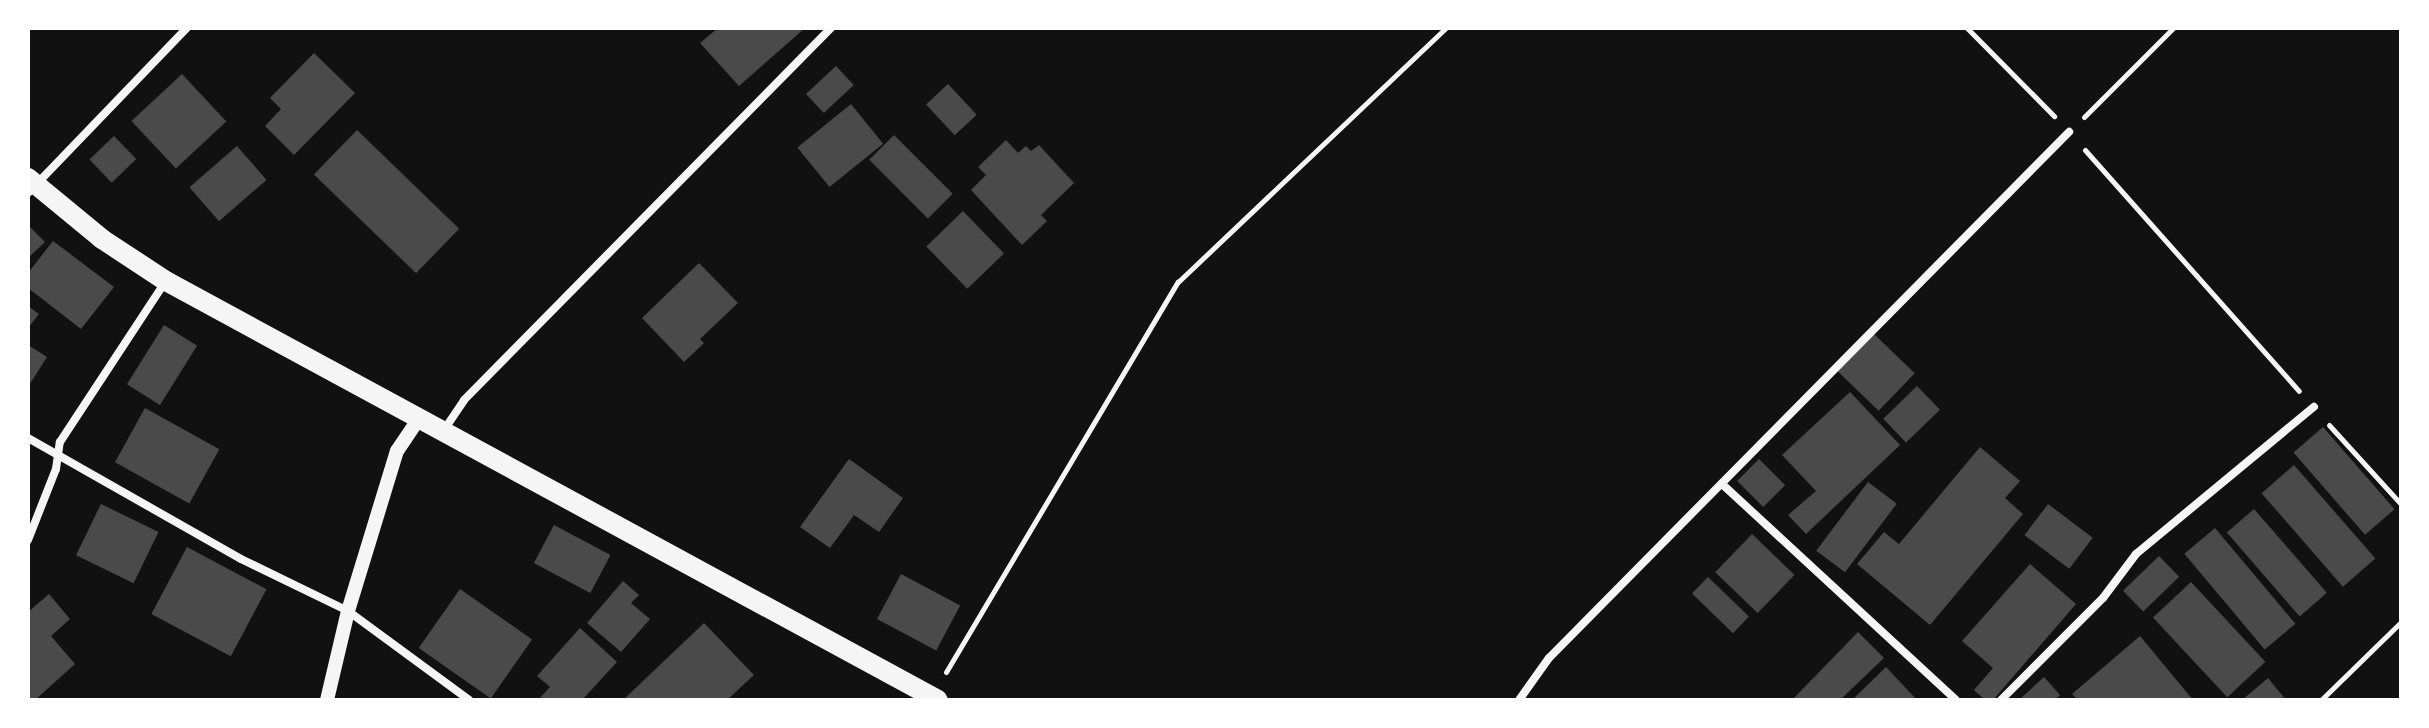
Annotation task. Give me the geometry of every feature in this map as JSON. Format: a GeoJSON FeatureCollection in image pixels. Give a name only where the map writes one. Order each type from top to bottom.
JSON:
{"type":"FeatureCollection","features":[{"type":"Feature","properties":{"kind":"main road"},"geometry":{"type":"LineString","coordinates":[[31,185],[102,239],[166,281],[933,699]]}},
{"type":"Feature","properties":{"kind":"street"},"geometry":{"type":"LineString","coordinates":[[31,185],[187,28]]}},
{"type":"Feature","properties":{"kind":"street"},"geometry":{"type":"LineString","coordinates":[[443,432],[464,400],[831,28]]}},
{"type":"Feature","properties":{"kind":"street"},"geometry":{"type":"LineString","coordinates":[[1519,700],[1549,658],[2069,132]]}},
{"type":"Feature","properties":{"kind":"street"},"geometry":{"type":"LineString","coordinates":[[28,540],[60,442],[166,281]]}},
{"type":"Feature","properties":{"kind":"street"},"geometry":{"type":"LineString","coordinates":[[2001,700],[2103,598],[2136,554],[2314,407]]}},
{"type":"Feature","properties":{"kind":"street"},"geometry":{"type":"LineString","coordinates":[[327,700],[348,611],[397,451],[419,418]]}},
{"type":"Feature","properties":{"kind":"street"},"geometry":{"type":"LineString","coordinates":[[28,438],[241,559],[348,611],[469,700]]}},
{"type":"Feature","properties":{"kind":"street"},"geometry":{"type":"LineString","coordinates":[[1722,484],[1956,700]]}},
{"type":"Feature","properties":{"kind":"path"},"geometry":{"type":"LineString","coordinates":[[933,699],[1178,282],[1446,28]]}},
{"type":"Feature","properties":{"kind":"path"},"geometry":{"type":"LineString","coordinates":[[1967,28],[2069,132],[2401,504]]}},
{"type":"Feature","properties":{"kind":"path"},"geometry":{"type":"LineString","coordinates":[[2069,132],[2173,28]]}},
{"type":"Feature","properties":{"kind":"path"},"geometry":{"type":"LineString","coordinates":[[2321,700],[2401,622]]}},
{"type":"Feature","properties":{"kind":"building"},"geometry":{"type":"Polygon","coordinates":[[[718,28],[805,28],[739,86],[700,43],[718,28]]]}},
{"type":"Feature","properties":{"kind":"building"},"geometry":{"type":"Polygon","coordinates":[[[314,53],[355,93],[294,155],[265,126],[281,109],[270,98],[314,53]]]}},
{"type":"Feature","properties":{"kind":"building"},"geometry":{"type":"Polygon","coordinates":[[[836,66],[854,85],[824,113],[806,94],[836,66]]]}},
{"type":"Feature","properties":{"kind":"building"},"geometry":{"type":"Polygon","coordinates":[[[182,74],[226,122],[176,169],[132,121],[182,74]]]}},
{"type":"Feature","properties":{"kind":"building"},"geometry":{"type":"Polygon","coordinates":[[[948,84],[977,115],[955,135],[926,104],[948,84]]]}},
{"type":"Feature","properties":{"kind":"building"},"geometry":{"type":"Polygon","coordinates":[[[851,104],[883,144],[829,187],[797,147],[851,104]]]}},
{"type":"Feature","properties":{"kind":"building"},"geometry":{"type":"Polygon","coordinates":[[[357,130],[459,229],[416,273],[314,175],[357,130]]]}},
{"type":"Feature","properties":{"kind":"building"},"geometry":{"type":"Polygon","coordinates":[[[894,135],[953,194],[928,218],[869,160],[894,135]]]}},
{"type":"Feature","properties":{"kind":"building"},"geometry":{"type":"Polygon","coordinates":[[[114,136],[136,159],[112,183],[90,160],[114,136]]]}},
{"type":"Feature","properties":{"kind":"building"},"geometry":{"type":"Polygon","coordinates":[[[1006,140],[1018,153],[1026,146],[1031,151],[1039,145],[1074,183],[1041,215],[1047,221],[1022,245],[971,190],[986,175],[978,167],[1006,140]]]}},
{"type":"Feature","properties":{"kind":"building"},"geometry":{"type":"Polygon","coordinates":[[[237,146],[267,180],[219,221],[189,187],[237,146]]]}},
{"type":"Feature","properties":{"kind":"building"},"geometry":{"type":"Polygon","coordinates":[[[963,211],[1004,253],[967,289],[926,246],[963,211]]]}},
{"type":"Feature","properties":{"kind":"building"},"geometry":{"type":"Polygon","coordinates":[[[28,225],[45,242],[28,258],[28,225]]]}},
{"type":"Feature","properties":{"kind":"building"},"geometry":{"type":"Polygon","coordinates":[[[53,241],[114,287],[81,329],[28,288],[28,273],[53,241]]]}},
{"type":"Feature","properties":{"kind":"building"},"geometry":{"type":"Polygon","coordinates":[[[699,263],[738,303],[700,339],[704,343],[684,362],[642,318],[699,263]]]}},
{"type":"Feature","properties":{"kind":"building"},"geometry":{"type":"Polygon","coordinates":[[[28,306],[39,314],[28,328],[28,306]]]}},
{"type":"Feature","properties":{"kind":"building"},"geometry":{"type":"Polygon","coordinates":[[[164,325],[197,346],[160,405],[127,384],[164,325]]]}},
{"type":"Feature","properties":{"kind":"building"},"geometry":{"type":"Polygon","coordinates":[[[1873,333],[1915,373],[1879,411],[1837,370],[1873,333]]]}},
{"type":"Feature","properties":{"kind":"building"},"geometry":{"type":"Polygon","coordinates":[[[28,345],[47,357],[28,387],[28,345]]]}},
{"type":"Feature","properties":{"kind":"building"},"geometry":{"type":"Polygon","coordinates":[[[1917,386],[1940,410],[1906,442],[1883,419],[1917,386]]]}},
{"type":"Feature","properties":{"kind":"building"},"geometry":{"type":"Polygon","coordinates":[[[1850,392],[1900,445],[1806,534],[1788,515],[1816,491],[1782,455],[1850,392]]]}},
{"type":"Feature","properties":{"kind":"building"},"geometry":{"type":"Polygon","coordinates":[[[145,408],[219,449],[189,503],[115,462],[145,408]]]}},
{"type":"Feature","properties":{"kind":"building"},"geometry":{"type":"Polygon","coordinates":[[[2323,427],[2395,509],[2365,535],[2294,453],[2323,427]]]}},
{"type":"Feature","properties":{"kind":"building"},"geometry":{"type":"Polygon","coordinates":[[[1980,447],[2020,481],[2005,498],[2023,514],[1930,625],[1857,564],[1884,532],[1899,544],[1980,447]]]}},
{"type":"Feature","properties":{"kind":"building"},"geometry":{"type":"Polygon","coordinates":[[[849,459],[903,498],[879,532],[854,515],[830,548],[800,527],[849,459]]]}},
{"type":"Feature","properties":{"kind":"building"},"geometry":{"type":"Polygon","coordinates":[[[1759,459],[1785,485],[1763,507],[1737,481],[1759,459]]]}},
{"type":"Feature","properties":{"kind":"building"},"geometry":{"type":"Polygon","coordinates":[[[2294,465],[2375,559],[2343,587],[2262,493],[2294,465]]]}},
{"type":"Feature","properties":{"kind":"building"},"geometry":{"type":"Polygon","coordinates":[[[1868,482],[1897,504],[1845,572],[1816,551],[1868,482]]]}},
{"type":"Feature","properties":{"kind":"building"},"geometry":{"type":"Polygon","coordinates":[[[101,504],[159,532],[134,583],[76,555],[101,504]]]}},
{"type":"Feature","properties":{"kind":"building"},"geometry":{"type":"Polygon","coordinates":[[[2048,504],[2093,538],[2069,569],[2025,535],[2048,504]]]}},
{"type":"Feature","properties":{"kind":"building"},"geometry":{"type":"Polygon","coordinates":[[[2254,509],[2327,593],[2300,616],[2227,533],[2254,509]]]}},
{"type":"Feature","properties":{"kind":"building"},"geometry":{"type":"Polygon","coordinates":[[[554,525],[611,555],[590,593],[534,563],[554,525]]]}},
{"type":"Feature","properties":{"kind":"building"},"geometry":{"type":"Polygon","coordinates":[[[2215,528],[2295,624],[2265,649],[2184,554],[2215,528]]]}},
{"type":"Feature","properties":{"kind":"building"},"geometry":{"type":"Polygon","coordinates":[[[1752,534],[1794,575],[1758,613],[1715,572],[1752,534]]]}},
{"type":"Feature","properties":{"kind":"building"},"geometry":{"type":"Polygon","coordinates":[[[187,547],[266,589],[231,656],[151,614],[187,547]]]}},
{"type":"Feature","properties":{"kind":"building"},"geometry":{"type":"Polygon","coordinates":[[[2159,556],[2179,577],[2143,612],[2123,591],[2159,556]]]}},
{"type":"Feature","properties":{"kind":"building"},"geometry":{"type":"Polygon","coordinates":[[[2030,564],[2076,604],[1993,700],[1985,700],[1974,690],[1993,668],[1962,641],[2030,564]]]}},
{"type":"Feature","properties":{"kind":"building"},"geometry":{"type":"Polygon","coordinates":[[[901,574],[960,605],[936,650],[877,619],[901,574]]]}},
{"type":"Feature","properties":{"kind":"building"},"geometry":{"type":"Polygon","coordinates":[[[1708,577],[1749,617],[1733,633],[1692,594],[1708,577]]]}},
{"type":"Feature","properties":{"kind":"building"},"geometry":{"type":"Polygon","coordinates":[[[623,581],[639,595],[631,603],[650,619],[621,652],[587,623],[623,581]]]}},
{"type":"Feature","properties":{"kind":"building"},"geometry":{"type":"Polygon","coordinates":[[[2191,582],[2265,662],[2227,697],[2153,617],[2191,582]]]}},
{"type":"Feature","properties":{"kind":"building"},"geometry":{"type":"Polygon","coordinates":[[[460,589],[532,639],[491,698],[419,648],[460,589]]]}},
{"type":"Feature","properties":{"kind":"building"},"geometry":{"type":"Polygon","coordinates":[[[49,594],[70,619],[51,636],[75,664],[35,700],[28,700],[28,612],[49,594]]]}},
{"type":"Feature","properties":{"kind":"building"},"geometry":{"type":"Polygon","coordinates":[[[704,623],[754,675],[727,700],[623,700],[704,623]]]}},
{"type":"Feature","properties":{"kind":"building"},"geometry":{"type":"Polygon","coordinates":[[[580,628],[617,662],[582,700],[538,700],[550,687],[537,676],[580,628]]]}},
{"type":"Feature","properties":{"kind":"building"},"geometry":{"type":"Polygon","coordinates":[[[1858,632],[1884,658],[1840,700],[1792,700],[1858,632]]]}},
{"type":"Feature","properties":{"kind":"building"},"geometry":{"type":"Polygon","coordinates":[[[2140,636],[2193,700],[2078,700],[2072,694],[2140,636]]]}},
{"type":"Feature","properties":{"kind":"building"},"geometry":{"type":"Polygon","coordinates":[[[1886,667],[1917,700],[1852,700],[1886,667]]]}},
{"type":"Feature","properties":{"kind":"building"},"geometry":{"type":"Polygon","coordinates":[[[2044,677],[2060,695],[2055,700],[2019,700],[2044,677]]]}},
{"type":"Feature","properties":{"kind":"building"},"geometry":{"type":"Polygon","coordinates":[[[2268,678],[2286,700],[2242,700],[2268,678]]]}}]}
